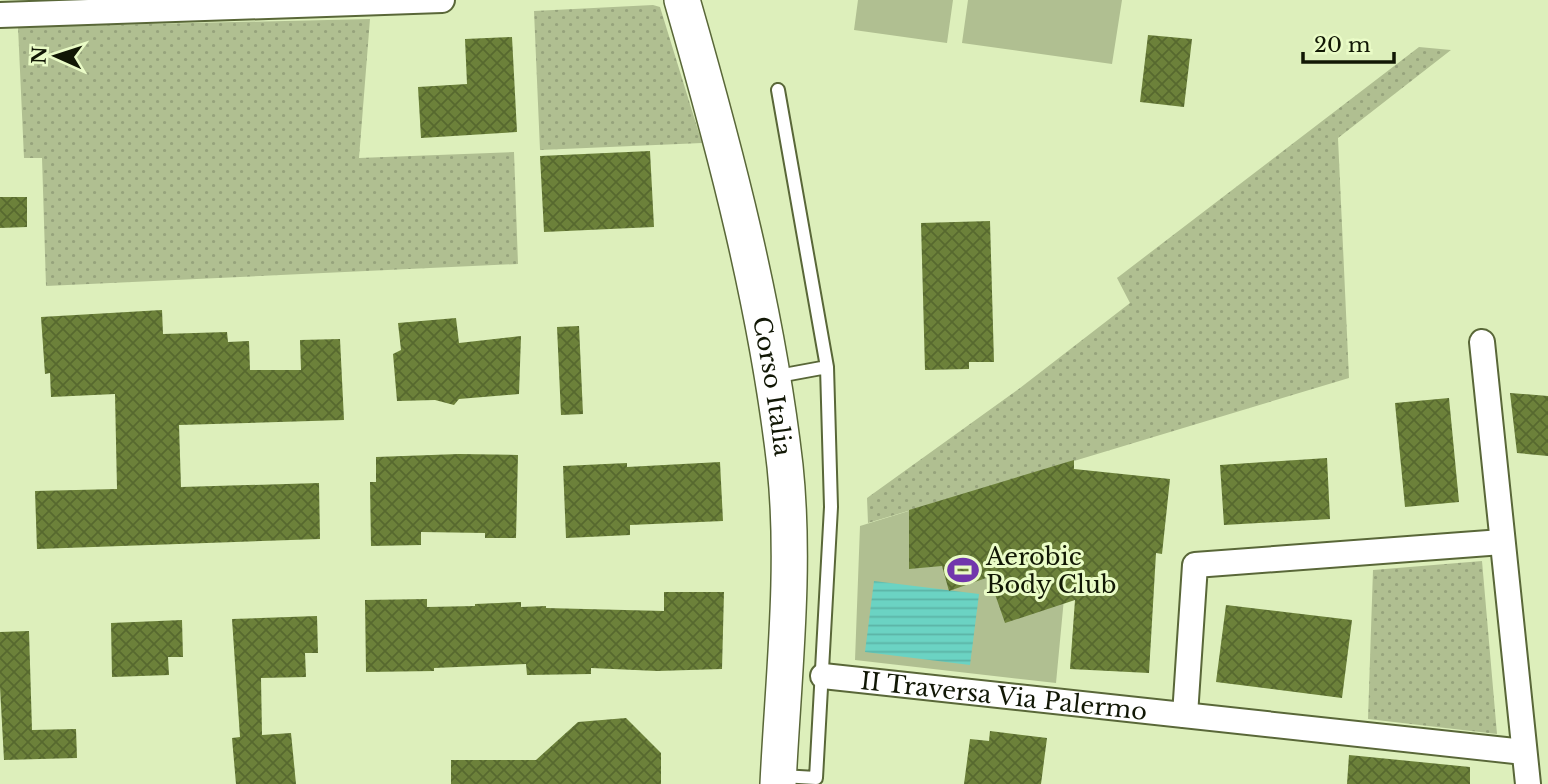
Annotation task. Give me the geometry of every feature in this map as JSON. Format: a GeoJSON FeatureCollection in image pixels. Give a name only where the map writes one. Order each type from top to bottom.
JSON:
{"type":"FeatureCollection","features":[{"type":"Feature","properties":{"kind":"street"},"geometry":{"type":"LineString","coordinates":[[0,15],[442,0]]}},
{"type":"Feature","properties":{"kind":"street","name":"Corso Italia"},"geometry":{"type":"LineString","coordinates":[[682,0],[719,131],[752,273],[785,467],[789,562],[778,780]]}},
{"type":"Feature","properties":{"kind":"street"},"geometry":{"type":"LineString","coordinates":[[1482,342],[1528,784]]}},
{"type":"Feature","properties":{"kind":"street"},"geometry":{"type":"LineString","coordinates":[[1185,715],[1195,565],[1502,542]]}},
{"type":"Feature","properties":{"kind":"street","name":"II Traversa Via Palermo"},"geometry":{"type":"LineString","coordinates":[[823,676],[1524,752]]}},
{"type":"Feature","properties":{"kind":"lane"},"geometry":{"type":"LineString","coordinates":[[778,90],[827,367],[831,507],[816,781],[778,780]]}},
{"type":"Feature","properties":{"kind":"lane"},"geometry":{"type":"LineString","coordinates":[[771,378],[827,367]]}},
{"type":"Feature","properties":{"kind":"green space"},"geometry":{"type":"Polygon","coordinates":[[[858,0],[953,0],[947,43],[854,30],[858,0]]]}},
{"type":"Feature","properties":{"kind":"green space"},"geometry":{"type":"Polygon","coordinates":[[[968,0],[1122,0],[1112,64],[962,43],[968,0]]]}},
{"type":"Feature","properties":{"kind":"green space"},"geometry":{"type":"Polygon","coordinates":[[[653,5],[660,7],[702,143],[540,150],[534,11],[653,5]]]}},
{"type":"Feature","properties":{"kind":"green space"},"geometry":{"type":"Polygon","coordinates":[[[370,19],[359,158],[514,152],[518,264],[46,286],[42,158],[24,158],[18,27],[370,19]]]}},
{"type":"Feature","properties":{"kind":"green space"},"geometry":{"type":"Polygon","coordinates":[[[1419,47],[1451,50],[1338,138],[1349,378],[868,523],[867,498],[1020,388],[1130,303],[1117,278],[1419,47]]]}},
{"type":"Feature","properties":{"kind":"green space","name":"Aerobic Body Club"},"geometry":{"type":"Polygon","coordinates":[[[1074,460],[1056,683],[855,660],[860,526],[1074,460]]]}},
{"type":"Feature","properties":{"kind":"green space"},"geometry":{"type":"Polygon","coordinates":[[[1482,561],[1497,734],[1368,719],[1373,570],[1482,561]]]}},
{"type":"Feature","properties":{"kind":"water"},"geometry":{"type":"Polygon","coordinates":[[[874,581],[979,594],[970,665],[865,652],[874,581]]]}},
{"type":"Feature","properties":{"kind":"building"},"geometry":{"type":"Polygon","coordinates":[[[1148,35],[1192,39],[1184,107],[1140,102],[1148,35]]]}},
{"type":"Feature","properties":{"kind":"building"},"geometry":{"type":"Polygon","coordinates":[[[512,37],[517,132],[421,138],[418,87],[467,84],[465,39],[512,37]]]}},
{"type":"Feature","properties":{"kind":"building"},"geometry":{"type":"Polygon","coordinates":[[[650,151],[654,227],[544,232],[540,156],[650,151]]]}},
{"type":"Feature","properties":{"kind":"building"},"geometry":{"type":"Polygon","coordinates":[[[0,197],[27,197],[27,227],[0,228],[0,197]]]}},
{"type":"Feature","properties":{"kind":"building"},"geometry":{"type":"Polygon","coordinates":[[[990,221],[994,362],[969,362],[969,369],[925,370],[921,223],[990,221]]]}},
{"type":"Feature","properties":{"kind":"building"},"geometry":{"type":"Polygon","coordinates":[[[162,310],[163,334],[227,332],[228,342],[249,341],[250,370],[301,370],[300,340],[340,339],[344,420],[179,425],[181,487],[319,483],[320,539],[37,549],[35,491],[117,489],[115,394],[51,397],[50,373],[45,374],[41,317],[162,310]]]}},
{"type":"Feature","properties":{"kind":"building"},"geometry":{"type":"Polygon","coordinates":[[[456,318],[459,343],[521,336],[519,394],[459,399],[454,405],[435,400],[397,401],[393,354],[401,350],[398,323],[456,318]]]}},
{"type":"Feature","properties":{"kind":"building"},"geometry":{"type":"Polygon","coordinates":[[[579,326],[583,414],[561,415],[557,327],[579,326]]]}},
{"type":"Feature","properties":{"kind":"building"},"geometry":{"type":"Polygon","coordinates":[[[1510,393],[1548,396],[1548,456],[1517,453],[1510,393]]]}},
{"type":"Feature","properties":{"kind":"building"},"geometry":{"type":"Polygon","coordinates":[[[1449,398],[1459,502],[1405,507],[1395,403],[1449,398]]]}},
{"type":"Feature","properties":{"kind":"building"},"geometry":{"type":"Polygon","coordinates":[[[518,455],[516,538],[485,538],[485,533],[421,532],[421,545],[371,546],[370,482],[376,482],[376,457],[518,455]]]}},
{"type":"Feature","properties":{"kind":"building"},"geometry":{"type":"Polygon","coordinates":[[[1327,458],[1330,519],[1224,525],[1220,465],[1327,458]]]}},
{"type":"Feature","properties":{"kind":"building"},"geometry":{"type":"Polygon","coordinates":[[[1074,460],[1074,469],[1170,479],[1162,554],[1156,553],[1149,673],[1070,669],[1075,600],[1005,623],[989,577],[949,591],[942,566],[909,569],[909,510],[1074,460]]]}},
{"type":"Feature","properties":{"kind":"building"},"geometry":{"type":"Polygon","coordinates":[[[720,462],[723,521],[630,525],[630,535],[566,538],[563,466],[627,463],[627,467],[720,462]]]}},
{"type":"Feature","properties":{"kind":"building"},"geometry":{"type":"Polygon","coordinates":[[[664,592],[724,592],[722,669],[657,671],[591,668],[591,674],[527,675],[526,664],[434,668],[434,671],[366,672],[365,600],[427,599],[427,607],[521,602],[521,607],[664,611],[664,592]]]}},
{"type":"Feature","properties":{"kind":"building"},"geometry":{"type":"Polygon","coordinates":[[[1226,605],[1352,620],[1342,698],[1216,682],[1226,605]]]}},
{"type":"Feature","properties":{"kind":"building"},"geometry":{"type":"Polygon","coordinates":[[[317,616],[318,653],[305,653],[306,677],[261,678],[262,735],[291,733],[296,784],[236,784],[232,738],[240,737],[232,619],[317,616]]]}},
{"type":"Feature","properties":{"kind":"building"},"geometry":{"type":"Polygon","coordinates":[[[182,620],[183,657],[168,657],[169,675],[112,677],[111,623],[182,620]]]}},
{"type":"Feature","properties":{"kind":"building"},"geometry":{"type":"Polygon","coordinates":[[[29,631],[32,730],[76,729],[77,758],[4,760],[0,632],[29,631]]]}},
{"type":"Feature","properties":{"kind":"building"},"geometry":{"type":"Polygon","coordinates":[[[626,718],[661,753],[661,784],[451,784],[451,760],[536,760],[578,722],[626,718]]]}},
{"type":"Feature","properties":{"kind":"building"},"geometry":{"type":"Polygon","coordinates":[[[990,731],[1047,738],[1041,784],[964,784],[970,739],[989,741],[990,731]]]}},
{"type":"Feature","properties":{"kind":"building"},"geometry":{"type":"Polygon","coordinates":[[[1349,755],[1470,767],[1470,784],[1347,784],[1349,755]]]}},
{"type":"Feature","properties":{"kind":"place","name":"Aerobic Body Club"},"geometry":{"type":"Point","coordinates":[963,570]}}]}
